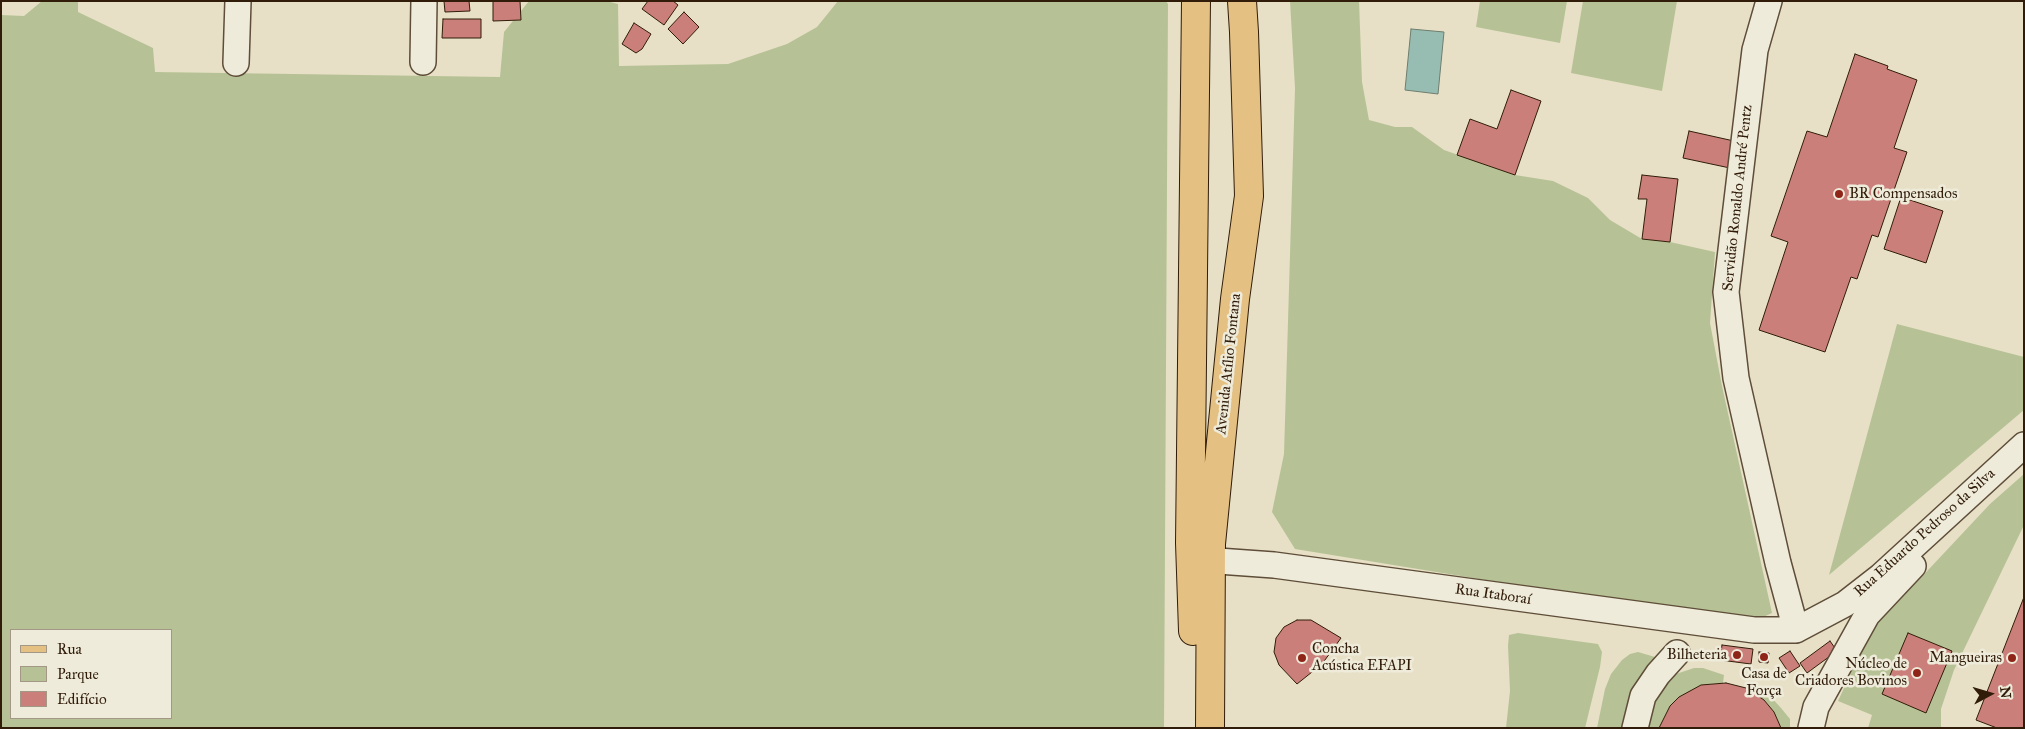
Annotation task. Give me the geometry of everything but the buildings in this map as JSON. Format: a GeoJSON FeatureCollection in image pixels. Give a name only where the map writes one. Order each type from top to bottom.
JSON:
{"type":"FeatureCollection","features":[{"type":"Feature","properties":{"kind":"main road","name":"Avenida Atílio Fontana"},"geometry":{"type":"LineString","coordinates":[[1196,1],[1201,560],[1210,728]]}},
{"type":"Feature","properties":{"kind":"main road","name":"Avenida Atílio Fontana"},"geometry":{"type":"LineString","coordinates":[[1193,728],[1194,639],[1201,560],[1211,544],[1236,299],[1249,196],[1242,1]]}},
{"type":"Feature","properties":{"kind":"street"},"geometry":{"type":"LineString","coordinates":[[236,63],[238,1]]}},
{"type":"Feature","properties":{"kind":"street"},"geometry":{"type":"LineString","coordinates":[[423,62],[424,1]]}},
{"type":"Feature","properties":{"kind":"street","name":"Servidão Ronaldo André Pentz"},"geometry":{"type":"LineString","coordinates":[[1769,1],[1755,50],[1726,292],[1736,378],[1778,563],[1796,630]]}},
{"type":"Feature","properties":{"kind":"street","name":"Rua Eduardo Pedroso da Silva"},"geometry":{"type":"LineString","coordinates":[[1796,630],[1844,604],[1881,576],[2024,445]]}},
{"type":"Feature","properties":{"kind":"street"},"geometry":{"type":"LineString","coordinates":[[1811,728],[1816,707],[1867,615],[1920,558],[2006,478],[2024,465]]}},
{"type":"Feature","properties":{"kind":"street","name":"Rua Itaboraí"},"geometry":{"type":"LineString","coordinates":[[1201,560],[1284,566],[1754,630],[1796,630]]}},
{"type":"Feature","properties":{"kind":"street"},"geometry":{"type":"LineString","coordinates":[[1635,728],[1643,696],[1658,674],[1677,653]]}},
{"type":"Feature","properties":{"kind":"green space"},"geometry":{"type":"Polygon","coordinates":[[[42,1],[78,1],[78,12],[153,48],[155,72],[500,77],[504,32],[529,1],[606,1],[618,4],[619,66],[728,64],[787,44],[817,27],[838,1],[1166,1],[1168,4],[1164,728],[1,728],[1,15],[24,16],[42,1]]]}},
{"type":"Feature","properties":{"kind":"green space"},"geometry":{"type":"Polygon","coordinates":[[[1290,1],[1359,1],[1362,82],[1369,120],[1395,127],[1412,127],[1444,150],[1515,175],[1553,181],[1588,198],[1610,220],[1642,239],[1670,242],[1715,252],[1710,323],[1772,613],[1750,623],[1295,549],[1272,512],[1284,454],[1295,88],[1290,1]]]}},
{"type":"Feature","properties":{"kind":"green space"},"geometry":{"type":"Polygon","coordinates":[[[1480,1],[1567,1],[1560,43],[1476,27],[1480,1]]]}},
{"type":"Feature","properties":{"kind":"green space"},"geometry":{"type":"Polygon","coordinates":[[[1583,1],[1677,1],[1662,91],[1571,73],[1583,1]]]}},
{"type":"Feature","properties":{"kind":"green space"},"geometry":{"type":"Polygon","coordinates":[[[1897,324],[2024,357],[2024,410],[1829,575],[1897,324]]]}},
{"type":"Feature","properties":{"kind":"green space"},"geometry":{"type":"Polygon","coordinates":[[[2024,474],[2024,525],[1954,670],[1941,709],[1941,728],[1868,728],[1872,715],[1838,701],[1870,632],[1990,504],[2024,474]]]}},
{"type":"Feature","properties":{"kind":"green space"},"geometry":{"type":"Polygon","coordinates":[[[1518,633],[1598,644],[1602,652],[1600,667],[1585,728],[1506,728],[1510,691],[1509,635],[1518,633]]]}},
{"type":"Feature","properties":{"kind":"green space"},"geometry":{"type":"Polygon","coordinates":[[[1638,652],[1655,657],[1658,663],[1629,728],[1597,728],[1605,689],[1611,674],[1622,660],[1630,654],[1638,652]]]}},
{"type":"Feature","properties":{"kind":"green space"},"geometry":{"type":"Polygon","coordinates":[[[1694,668],[1703,668],[1724,675],[1723,683],[1701,685],[1670,706],[1659,728],[1639,728],[1661,679],[1694,668]]]}},
{"type":"Feature","properties":{"kind":"green space"},"geometry":{"type":"Polygon","coordinates":[[[1755,687],[1769,695],[1781,708],[1790,719],[1790,728],[1781,728],[1774,712],[1764,700],[1751,691],[1755,687]]]}},
{"type":"Feature","properties":{"kind":"water"},"geometry":{"type":"Polygon","coordinates":[[[1411,29],[1444,32],[1438,94],[1405,90],[1411,29]]]}},
{"type":"Feature","properties":{"kind":"place","name":"BR Compensados"},"geometry":{"type":"Point","coordinates":[1839,194]}},
{"type":"Feature","properties":{"kind":"place","name":"Bilheteria"},"geometry":{"type":"Point","coordinates":[1737,655]}},
{"type":"Feature","properties":{"kind":"place","name":"Casa de Força"},"geometry":{"type":"Point","coordinates":[1764,657]}},
{"type":"Feature","properties":{"kind":"place","name":"Concha Acústica EFAPI"},"geometry":{"type":"Point","coordinates":[1302,658]}},
{"type":"Feature","properties":{"kind":"place","name":"Mangueiras"},"geometry":{"type":"Point","coordinates":[2012,658]}},
{"type":"Feature","properties":{"kind":"place","name":"Núcleo de Criadores Bovinos"},"geometry":{"type":"Point","coordinates":[1917,673]}}]}
